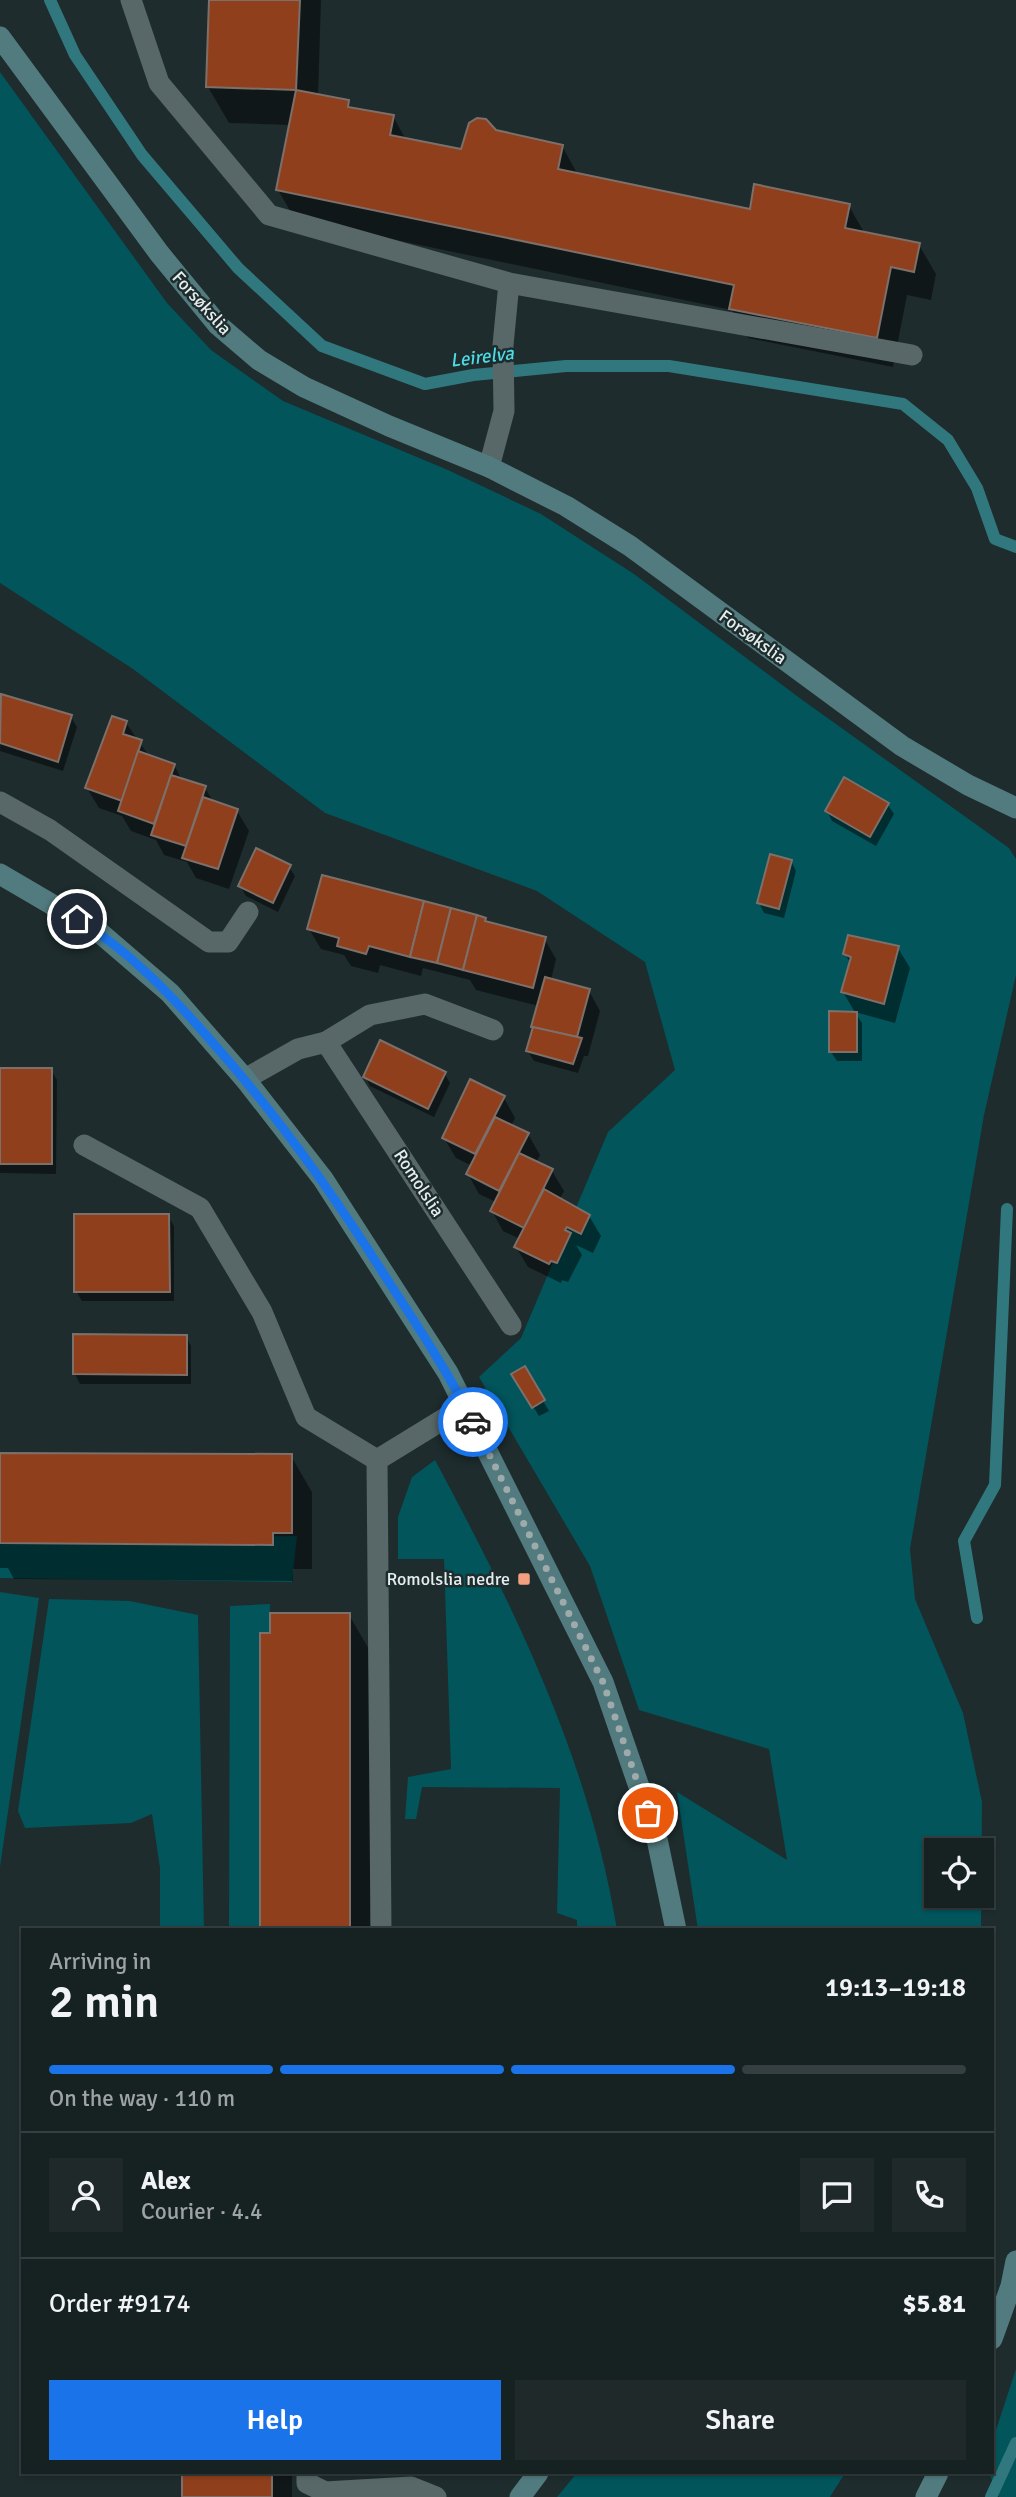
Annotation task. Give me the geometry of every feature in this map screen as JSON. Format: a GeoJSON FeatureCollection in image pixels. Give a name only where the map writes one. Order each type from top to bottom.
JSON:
{"type":"FeatureCollection","features":[{"type":"Feature","properties":{"kind":"street","name":"Forsøkslia"},"geometry":{"type":"LineString","coordinates":[[0,37],[159,253],[228,334],[259,360],[304,387],[489,467],[566,506],[630,546],[902,746],[968,785],[1016,808]]}},
{"type":"Feature","properties":{"kind":"street"},"geometry":{"type":"LineString","coordinates":[[0,874],[99,932],[170,993],[245,1079],[323,1179],[448,1373],[603,1682],[657,1839],[676,1928]]}},
{"type":"Feature","properties":{"kind":"street"},"geometry":{"type":"LineString","coordinates":[[994,2333],[1011,2286],[1016,2261]]}},
{"type":"Feature","properties":{"kind":"street"},"geometry":{"type":"LineString","coordinates":[[520,2497],[537,2474]]}},
{"type":"Feature","properties":{"kind":"street"},"geometry":{"type":"LineString","coordinates":[[926,2497],[938,2474]]}},
{"type":"Feature","properties":{"kind":"lane"},"geometry":{"type":"LineString","coordinates":[[131,0],[159,83],[269,215],[509,283],[912,355]]}},
{"type":"Feature","properties":{"kind":"lane"},"geometry":{"type":"LineString","coordinates":[[489,467],[504,411],[503,345],[509,283]]}},
{"type":"Feature","properties":{"kind":"lane"},"geometry":{"type":"LineString","coordinates":[[0,802],[50,830],[209,942],[228,942],[248,912]]}},
{"type":"Feature","properties":{"kind":"lane"},"geometry":{"type":"LineString","coordinates":[[245,1079],[298,1049],[326,1042],[370,1014],[425,1004],[493,1030]]}},
{"type":"Feature","properties":{"kind":"lane","name":"Romolslia"},"geometry":{"type":"LineString","coordinates":[[326,1042],[511,1325]]}},
{"type":"Feature","properties":{"kind":"lane"},"geometry":{"type":"LineString","coordinates":[[84,1145],[200,1208],[262,1312],[306,1417],[377,1460]]}},
{"type":"Feature","properties":{"kind":"lane"},"geometry":{"type":"LineString","coordinates":[[377,1460],[465,1406]]}},
{"type":"Feature","properties":{"kind":"lane"},"geometry":{"type":"LineString","coordinates":[[377,1460],[381,1928]]}},
{"type":"Feature","properties":{"kind":"lane"},"geometry":{"type":"LineString","coordinates":[[307,2474],[307,2483],[325,2492],[411,2487],[436,2497]]}},
{"type":"Feature","properties":{"kind":"shaded area"},"geometry":{"type":"Polygon","coordinates":[[[0,72],[167,303],[211,350],[283,401],[448,470],[541,514],[634,574],[801,699],[1009,848],[1016,859],[1016,975],[984,1115],[910,1549],[915,1599],[963,1713],[982,1802],[982,1838],[924,1838],[924,1908],[981,1908],[981,1928],[698,1928],[677,1792],[787,1860],[769,1749],[639,1710],[590,1566],[479,1377],[521,1338],[608,1132],[675,1070],[645,962],[537,891],[325,813],[133,669],[0,583],[0,72]]]}},
{"type":"Feature","properties":{"kind":"shaded area"},"geometry":{"type":"Polygon","coordinates":[[[435,1460],[521,1630],[569,1747],[605,1868],[617,1928],[577,1928],[577,1920],[557,1913],[560,1788],[422,1787],[416,1819],[405,1819],[408,1777],[451,1769],[444,1559],[398,1559],[398,1517],[412,1477],[435,1460]]]}},
{"type":"Feature","properties":{"kind":"shaded area"},"geometry":{"type":"Polygon","coordinates":[[[297,1536],[292,1582],[0,1578],[0,1542],[297,1536]]]}},
{"type":"Feature","properties":{"kind":"shaded area"},"geometry":{"type":"Polygon","coordinates":[[[0,1592],[39,1598],[0,1867],[0,1592]]]}},
{"type":"Feature","properties":{"kind":"shaded area"},"geometry":{"type":"Polygon","coordinates":[[[49,1599],[130,1601],[198,1615],[204,1928],[160,1928],[160,1868],[152,1814],[131,1823],[25,1828],[18,1811],[49,1599]]]}},
{"type":"Feature","properties":{"kind":"shaded area"},"geometry":{"type":"Polygon","coordinates":[[[270,1604],[263,1928],[229,1928],[230,1606],[270,1604]]]}},
{"type":"Feature","properties":{"kind":"shaded area"},"geometry":{"type":"Polygon","coordinates":[[[1016,2369],[1016,2497],[999,2497],[989,2474],[994,2474],[994,2436],[1016,2369]]]}},
{"type":"Feature","properties":{"kind":"shaded area"},"geometry":{"type":"Polygon","coordinates":[[[576,2474],[844,2474],[830,2497],[557,2497],[576,2474]]]}},
{"type":"Feature","properties":{"kind":"building"},"geometry":{"type":"Polygon","coordinates":[[[209,0],[300,0],[296,90],[206,87],[209,0]]]}},
{"type":"Feature","properties":{"kind":"building"},"geometry":{"type":"Polygon","coordinates":[[[296,90],[349,100],[348,107],[394,115],[390,135],[461,149],[469,123],[477,118],[486,119],[496,130],[563,145],[558,169],[750,209],[754,184],[850,204],[845,228],[920,243],[914,272],[891,267],[877,338],[729,309],[734,285],[276,190],[296,90]]]}},
{"type":"Feature","properties":{"kind":"building"},"geometry":{"type":"Polygon","coordinates":[[[1,694],[72,715],[58,762],[0,743],[1,694]]]}},
{"type":"Feature","properties":{"kind":"building"},"geometry":{"type":"Polygon","coordinates":[[[112,716],[127,721],[123,734],[142,740],[122,801],[85,788],[112,716]]]}},
{"type":"Feature","properties":{"kind":"building"},"geometry":{"type":"Polygon","coordinates":[[[138,751],[175,764],[154,824],[118,811],[138,751]]]}},
{"type":"Feature","properties":{"kind":"building"},"geometry":{"type":"Polygon","coordinates":[[[171,775],[206,786],[186,846],[151,835],[171,775]]]}},
{"type":"Feature","properties":{"kind":"building"},"geometry":{"type":"Polygon","coordinates":[[[844,777],[889,803],[870,837],[825,811],[844,777]]]}},
{"type":"Feature","properties":{"kind":"building"},"geometry":{"type":"Polygon","coordinates":[[[203,797],[238,809],[218,869],[182,858],[203,797]]]}},
{"type":"Feature","properties":{"kind":"building"},"geometry":{"type":"Polygon","coordinates":[[[256,848],[291,865],[273,903],[238,886],[256,848]]]}},
{"type":"Feature","properties":{"kind":"building"},"geometry":{"type":"Polygon","coordinates":[[[770,854],[792,860],[779,909],[757,903],[770,854]]]}},
{"type":"Feature","properties":{"kind":"building"},"geometry":{"type":"Polygon","coordinates":[[[322,875],[424,901],[410,957],[369,946],[366,954],[337,946],[339,938],[307,929],[322,875]]]}},
{"type":"Feature","properties":{"kind":"building"},"geometry":{"type":"Polygon","coordinates":[[[424,901],[451,908],[437,963],[410,957],[424,901]]]}},
{"type":"Feature","properties":{"kind":"building"},"geometry":{"type":"Polygon","coordinates":[[[451,908],[477,915],[463,970],[437,963],[451,908]]]}},
{"type":"Feature","properties":{"kind":"building"},"geometry":{"type":"Polygon","coordinates":[[[477,915],[486,918],[485,921],[546,937],[533,988],[463,970],[477,915]]]}},
{"type":"Feature","properties":{"kind":"building"},"geometry":{"type":"Polygon","coordinates":[[[848,935],[899,946],[884,1004],[841,992],[851,957],[843,954],[848,935]]]}},
{"type":"Feature","properties":{"kind":"building"},"geometry":{"type":"Polygon","coordinates":[[[545,977],[590,989],[577,1037],[531,1027],[545,977]]]}},
{"type":"Feature","properties":{"kind":"building"},"geometry":{"type":"Polygon","coordinates":[[[829,1011],[857,1012],[857,1052],[829,1052],[829,1011]]]}},
{"type":"Feature","properties":{"kind":"building"},"geometry":{"type":"Polygon","coordinates":[[[533,1027],[582,1038],[573,1064],[526,1051],[533,1027]]]}},
{"type":"Feature","properties":{"kind":"building"},"geometry":{"type":"Polygon","coordinates":[[[380,1040],[446,1072],[428,1109],[363,1077],[380,1040]]]}},
{"type":"Feature","properties":{"kind":"building"},"geometry":{"type":"Polygon","coordinates":[[[0,1068],[52,1068],[52,1164],[0,1164],[0,1068]]]}},
{"type":"Feature","properties":{"kind":"building"},"geometry":{"type":"Polygon","coordinates":[[[470,1079],[505,1096],[475,1154],[442,1138],[470,1079]]]}},
{"type":"Feature","properties":{"kind":"building"},"geometry":{"type":"Polygon","coordinates":[[[495,1117],[529,1133],[499,1191],[466,1174],[495,1117]]]}},
{"type":"Feature","properties":{"kind":"building"},"geometry":{"type":"Polygon","coordinates":[[[519,1153],[553,1169],[524,1228],[490,1211],[519,1153]]]}},
{"type":"Feature","properties":{"kind":"building"},"geometry":{"type":"Polygon","coordinates":[[[544,1189],[590,1215],[581,1234],[567,1227],[565,1230],[571,1233],[557,1263],[551,1261],[549,1264],[514,1247],[544,1189]]]}},
{"type":"Feature","properties":{"kind":"building"},"geometry":{"type":"Polygon","coordinates":[[[74,1214],[169,1214],[170,1292],[74,1292],[74,1214]]]}},
{"type":"Feature","properties":{"kind":"building"},"geometry":{"type":"Polygon","coordinates":[[[73,1334],[187,1335],[187,1375],[73,1374],[73,1334]]]}},
{"type":"Feature","properties":{"kind":"building"},"geometry":{"type":"Polygon","coordinates":[[[525,1366],[545,1400],[532,1408],[511,1374],[525,1366]]]}},
{"type":"Feature","properties":{"kind":"building"},"geometry":{"type":"Polygon","coordinates":[[[0,1453],[292,1454],[292,1533],[273,1533],[273,1545],[0,1543],[0,1453]]]}},
{"type":"Feature","properties":{"kind":"building"},"geometry":{"type":"Polygon","coordinates":[[[270,1613],[350,1613],[350,1928],[260,1928],[260,1633],[270,1633],[270,1613]]]}},
{"type":"Feature","properties":{"kind":"building"},"geometry":{"type":"Polygon","coordinates":[[[182,2474],[272,2474],[272,2497],[182,2497],[182,2474]]]}},
{"type":"Feature","properties":{"kind":"waterway","name":"Leirelva"},"geometry":{"type":"LineString","coordinates":[[50,0],[75,55],[142,155],[238,268],[322,346],[425,384],[473,375],[566,366],[669,366],[903,404],[948,440],[977,488],[995,539],[1016,547]]}},
{"type":"Feature","properties":{"kind":"waterway"},"geometry":{"type":"LineString","coordinates":[[977,1618],[964,1541],[995,1485],[1007,1209]]}},
{"type":"Feature","properties":{"kind":"waterway"},"geometry":{"type":"LineString","coordinates":[[991,2497],[1016,2443]]}},
{"type":"Feature","properties":{"kind":"way so far"},"geometry":{"type":"LineString","coordinates":[[473,1422],[603,1682],[648,1813]]}},
{"type":"Feature","properties":{"kind":"place","name":"Romolslia nedre"},"geometry":{"type":"Point","coordinates":[524,1579]}},
{"type":"Feature","properties":{"kind":"route"},"geometry":{"type":"LineString","coordinates":[[77,919],[99,932],[170,993],[245,1079],[323,1179],[448,1373],[473,1422]]}}]}
